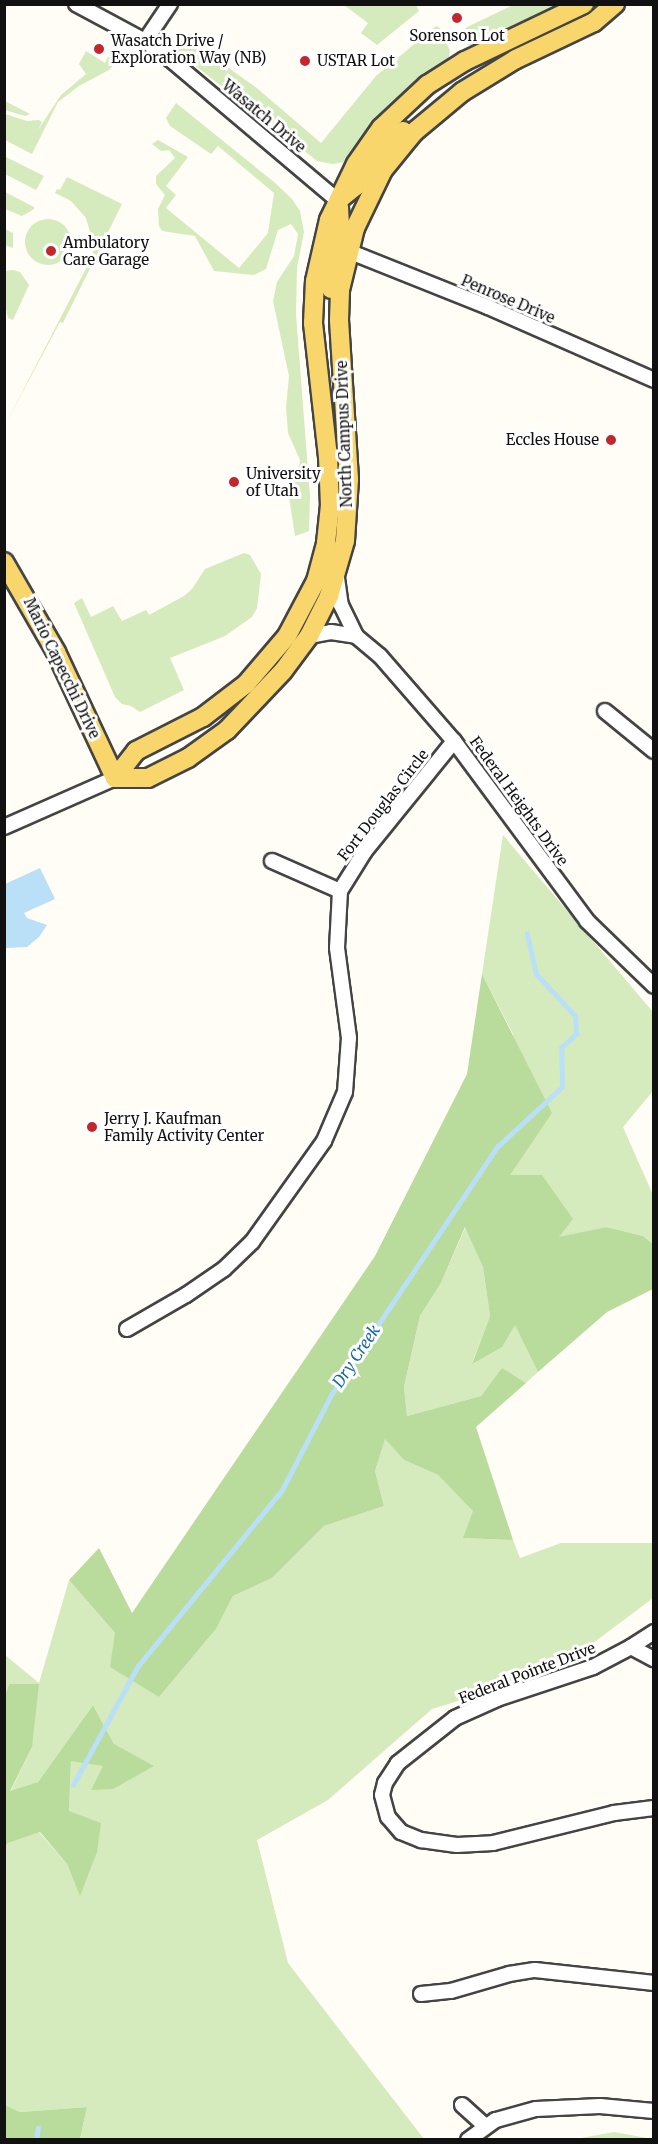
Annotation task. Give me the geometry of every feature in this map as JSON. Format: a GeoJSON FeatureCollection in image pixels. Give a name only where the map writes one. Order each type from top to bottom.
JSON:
{"type":"FeatureCollection","features":[{"type":"Feature","properties":{"kind":"main road","name":"North Campus Drive"},"geometry":{"type":"LineString","coordinates":[[115,778],[136,751],[203,717],[246,684],[287,636],[316,581],[329,525],[330,481],[314,336],[313,297],[322,242],[337,200],[356,165],[381,128],[427,85],[465,61],[584,4]]}},
{"type":"Feature","properties":{"kind":"main road","name":"North Campus Drive"},"geometry":{"type":"LineString","coordinates":[[115,778],[148,778],[206,746],[266,692],[309,636],[337,575],[345,541],[349,479],[339,320],[340,290],[348,251],[360,214],[377,181],[402,145],[426,120],[484,77],[594,22],[615,4]]}},
{"type":"Feature","properties":{"kind":"main road"},"geometry":{"type":"LineString","coordinates":[[339,320],[332,298],[330,275],[340,226],[337,200],[357,186],[391,140],[408,128],[426,120]]}},
{"type":"Feature","properties":{"kind":"main road","name":"Mario Capecchi Drive"},"geometry":{"type":"LineString","coordinates":[[4,562],[56,652],[115,778]]}},
{"type":"Feature","properties":{"kind":"street","name":"Wasatch Drive"},"geometry":{"type":"LineString","coordinates":[[76,4],[145,41],[196,80],[337,200]]}},
{"type":"Feature","properties":{"kind":"street"},"geometry":{"type":"LineString","coordinates":[[145,41],[170,4]]}},
{"type":"Feature","properties":{"kind":"street","name":"Penrose Drive"},"geometry":{"type":"LineString","coordinates":[[348,251],[488,307],[654,380]]}},
{"type":"Feature","properties":{"kind":"street","name":"Federal Heights Drive"},"geometry":{"type":"LineString","coordinates":[[337,575],[341,605],[356,636],[380,656],[454,741],[587,921],[654,986]]}},
{"type":"Feature","properties":{"kind":"street"},"geometry":{"type":"LineString","coordinates":[[309,636],[331,632],[356,636]]}},
{"type":"Feature","properties":{"kind":"street"},"geometry":{"type":"LineString","coordinates":[[605,711],[654,751]]}},
{"type":"Feature","properties":{"kind":"street","name":"Fort Douglas Circle"},"geometry":{"type":"LineString","coordinates":[[127,1329],[186,1295],[224,1269],[252,1242],[324,1141],[345,1092],[349,1038],[337,948],[340,891],[365,851],[454,741]]}},
{"type":"Feature","properties":{"kind":"street"},"geometry":{"type":"LineString","coordinates":[[4,827],[115,778]]}},
{"type":"Feature","properties":{"kind":"street"},"geometry":{"type":"LineString","coordinates":[[272,861],[340,891]]}},
{"type":"Feature","properties":{"kind":"street","name":"Federal Pointe Drive"},"geometry":{"type":"LineString","coordinates":[[654,1632],[593,1667],[489,1701],[455,1718],[390,1772],[382,1794],[384,1807],[394,1826],[411,1837],[470,1846],[493,1843],[614,1812],[654,1808]]}},
{"type":"Feature","properties":{"kind":"street"},"geometry":{"type":"LineString","coordinates":[[631,1647],[654,1659]]}},
{"type":"Feature","properties":{"kind":"street"},"geometry":{"type":"LineString","coordinates":[[421,1994],[451,1991],[509,1974],[535,1970],[654,1983]]}},
{"type":"Feature","properties":{"kind":"street"},"geometry":{"type":"LineString","coordinates":[[462,2105],[485,2126]]}},
{"type":"Feature","properties":{"kind":"street"},"geometry":{"type":"LineString","coordinates":[[468,2139],[485,2126],[522,2111],[551,2107],[600,2106],[654,2110]]}},
{"type":"Feature","properties":{"kind":"green space"},"geometry":{"type":"Polygon","coordinates":[[[344,5],[416,5],[419,11],[377,45],[361,33],[368,23],[344,5]]]}},
{"type":"Feature","properties":{"kind":"green space"},"geometry":{"type":"Polygon","coordinates":[[[513,5],[566,5],[475,47],[466,44],[461,34],[467,27],[513,5]]]}},
{"type":"Feature","properties":{"kind":"green space"},"geometry":{"type":"Polygon","coordinates":[[[436,26],[440,28],[450,51],[448,61],[345,162],[332,164],[317,161],[174,49],[183,35],[258,89],[321,143],[376,76],[436,26]]]}},
{"type":"Feature","properties":{"kind":"green space"},"geometry":{"type":"Polygon","coordinates":[[[86,51],[105,63],[108,57],[117,61],[109,70],[79,86],[58,102],[32,154],[5,140],[5,114],[27,121],[39,120],[42,122],[38,130],[61,95],[86,74],[79,64],[86,51]]]}},
{"type":"Feature","properties":{"kind":"green space"},"geometry":{"type":"Polygon","coordinates":[[[4,101],[30,114],[25,116],[5,110],[4,101]]]}},
{"type":"Feature","properties":{"kind":"green space"},"geometry":{"type":"Polygon","coordinates":[[[176,103],[274,182],[292,199],[300,211],[304,232],[297,268],[296,315],[310,496],[309,531],[295,536],[289,497],[297,478],[300,460],[288,433],[286,407],[289,376],[273,301],[277,282],[294,256],[298,234],[291,224],[278,230],[266,269],[254,275],[214,271],[195,236],[162,231],[159,226],[158,209],[165,195],[156,184],[156,176],[175,158],[169,150],[161,151],[152,144],[158,140],[188,157],[166,186],[176,195],[166,208],[239,268],[268,233],[274,193],[218,146],[211,154],[170,126],[166,118],[176,103]]]}},
{"type":"Feature","properties":{"kind":"green space"},"geometry":{"type":"Polygon","coordinates":[[[4,156],[44,176],[36,190],[5,174],[4,156]]]}},
{"type":"Feature","properties":{"kind":"green space"},"geometry":{"type":"Polygon","coordinates":[[[67,177],[122,204],[63,323],[60,322],[5,425],[92,257],[94,246],[86,218],[71,201],[55,193],[57,189],[60,190],[67,177]]]}},
{"type":"Feature","properties":{"kind":"green space"},"geometry":{"type":"Polygon","coordinates":[[[5,192],[34,209],[22,216],[5,209],[5,192]]]}},
{"type":"Feature","properties":{"kind":"green space"},"geometry":{"type":"Polygon","coordinates":[[[48,219],[64,226],[71,242],[64,258],[48,265],[32,258],[25,242],[32,226],[48,219]]]}},
{"type":"Feature","properties":{"kind":"green space"},"geometry":{"type":"Polygon","coordinates":[[[5,229],[13,233],[13,248],[5,245],[5,229]]]}},
{"type":"Feature","properties":{"kind":"green space"},"geometry":{"type":"Polygon","coordinates":[[[5,271],[20,272],[29,285],[13,320],[8,318],[4,300],[5,271]]]}},
{"type":"Feature","properties":{"kind":"green space"},"geometry":{"type":"Polygon","coordinates":[[[244,553],[250,555],[261,574],[257,608],[252,617],[225,636],[170,658],[184,690],[140,712],[131,706],[122,704],[115,697],[74,603],[82,598],[91,617],[113,606],[122,621],[146,610],[149,615],[184,596],[192,589],[205,569],[244,553]]]}},
{"type":"Feature","properties":{"kind":"green space"},"geometry":{"type":"Polygon","coordinates":[[[503,835],[653,1012],[653,1091],[623,1127],[653,1195],[653,1244],[643,1236],[606,1227],[558,1238],[510,1175],[513,1034],[482,974],[503,835]]]}},
{"type":"Feature","properties":{"kind":"green space"},"geometry":{"type":"Polygon","coordinates":[[[482,974],[552,1113],[510,1175],[542,1175],[573,1219],[559,1237],[606,1227],[643,1236],[653,1244],[653,1289],[607,1312],[538,1372],[515,1325],[502,1347],[472,1364],[490,1316],[483,1267],[465,1227],[441,1283],[420,1316],[404,1387],[407,1416],[481,1396],[502,1368],[526,1383],[476,1427],[513,1540],[463,1538],[473,1511],[438,1475],[404,1460],[385,1439],[375,1471],[384,1506],[324,1526],[272,1578],[233,1596],[216,1629],[159,1697],[110,1667],[115,1633],[69,1580],[99,1548],[132,1613],[375,1256],[467,1074],[482,974]]]}},
{"type":"Feature","properties":{"kind":"green space"},"geometry":{"type":"Polygon","coordinates":[[[466,1226],[483,1267],[490,1316],[472,1363],[515,1324],[538,1372],[526,1383],[502,1369],[481,1396],[407,1416],[404,1387],[420,1316],[441,1283],[466,1226]]]}},
{"type":"Feature","properties":{"kind":"green space"},"geometry":{"type":"Polygon","coordinates":[[[385,1438],[404,1460],[438,1475],[474,1511],[464,1538],[513,1540],[520,1558],[561,1543],[653,1543],[653,1598],[556,1671],[432,1709],[328,1800],[257,1840],[288,1963],[424,2139],[80,2139],[87,2107],[20,2112],[5,2105],[5,1847],[8,1843],[39,1832],[67,1864],[80,1895],[69,1811],[71,1760],[104,1766],[114,1744],[93,1705],[38,1782],[10,1792],[32,1747],[9,1684],[5,1700],[5,1655],[39,1683],[69,1580],[115,1633],[159,1697],[216,1629],[233,1596],[272,1578],[324,1526],[384,1506],[375,1471],[385,1438]]]}},
{"type":"Feature","properties":{"kind":"green space"},"geometry":{"type":"Polygon","coordinates":[[[9,1684],[39,1684],[32,1747],[10,1791],[38,1782],[93,1705],[114,1744],[154,1766],[113,1789],[91,1790],[103,1766],[71,1761],[69,1811],[101,1823],[97,1852],[80,1896],[67,1864],[40,1832],[8,1843],[5,1847],[4,1700],[9,1684]]]}},
{"type":"Feature","properties":{"kind":"green space"},"geometry":{"type":"Polygon","coordinates":[[[5,2105],[20,2112],[87,2107],[80,2139],[5,2140],[5,2105]]]}},
{"type":"Feature","properties":{"kind":"green space"},"geometry":{"type":"Polygon","coordinates":[[[614,2132],[653,2139],[576,2139],[614,2132]]]}},
{"type":"Feature","properties":{"kind":"water"},"geometry":{"type":"Polygon","coordinates":[[[40,868],[55,899],[24,913],[27,918],[47,925],[39,937],[27,947],[5,948],[5,884],[40,868]]]}},
{"type":"Feature","properties":{"kind":"waterway","name":"Dry Creek"},"geometry":{"type":"LineString","coordinates":[[73,1785],[138,1666],[282,1490],[331,1395],[498,1146],[562,1087],[561,1048],[576,1034],[575,1016],[536,974],[527,934]]}},
{"type":"Feature","properties":{"kind":"waterway","name":"Dry Creek"},"geometry":{"type":"LineString","coordinates":[[36,2140],[38,2128]]}},
{"type":"Feature","properties":{"kind":"place","name":"Sorenson Lot"},"geometry":{"type":"Point","coordinates":[457,18]}},
{"type":"Feature","properties":{"kind":"place","name":"Wasatch Drive / Exploration Way (NB)"},"geometry":{"type":"Point","coordinates":[99,49]}},
{"type":"Feature","properties":{"kind":"place","name":"USTAR Lot"},"geometry":{"type":"Point","coordinates":[305,61]}},
{"type":"Feature","properties":{"kind":"place","name":"Ambulatory Care Garage"},"geometry":{"type":"Point","coordinates":[51,251]}},
{"type":"Feature","properties":{"kind":"place","name":"Eccles House"},"geometry":{"type":"Point","coordinates":[611,440]}},
{"type":"Feature","properties":{"kind":"place","name":"University of Utah"},"geometry":{"type":"Point","coordinates":[234,482]}},
{"type":"Feature","properties":{"kind":"place","name":"Jerry J. Kaufman Family Activity Center"},"geometry":{"type":"Point","coordinates":[92,1127]}}]}
